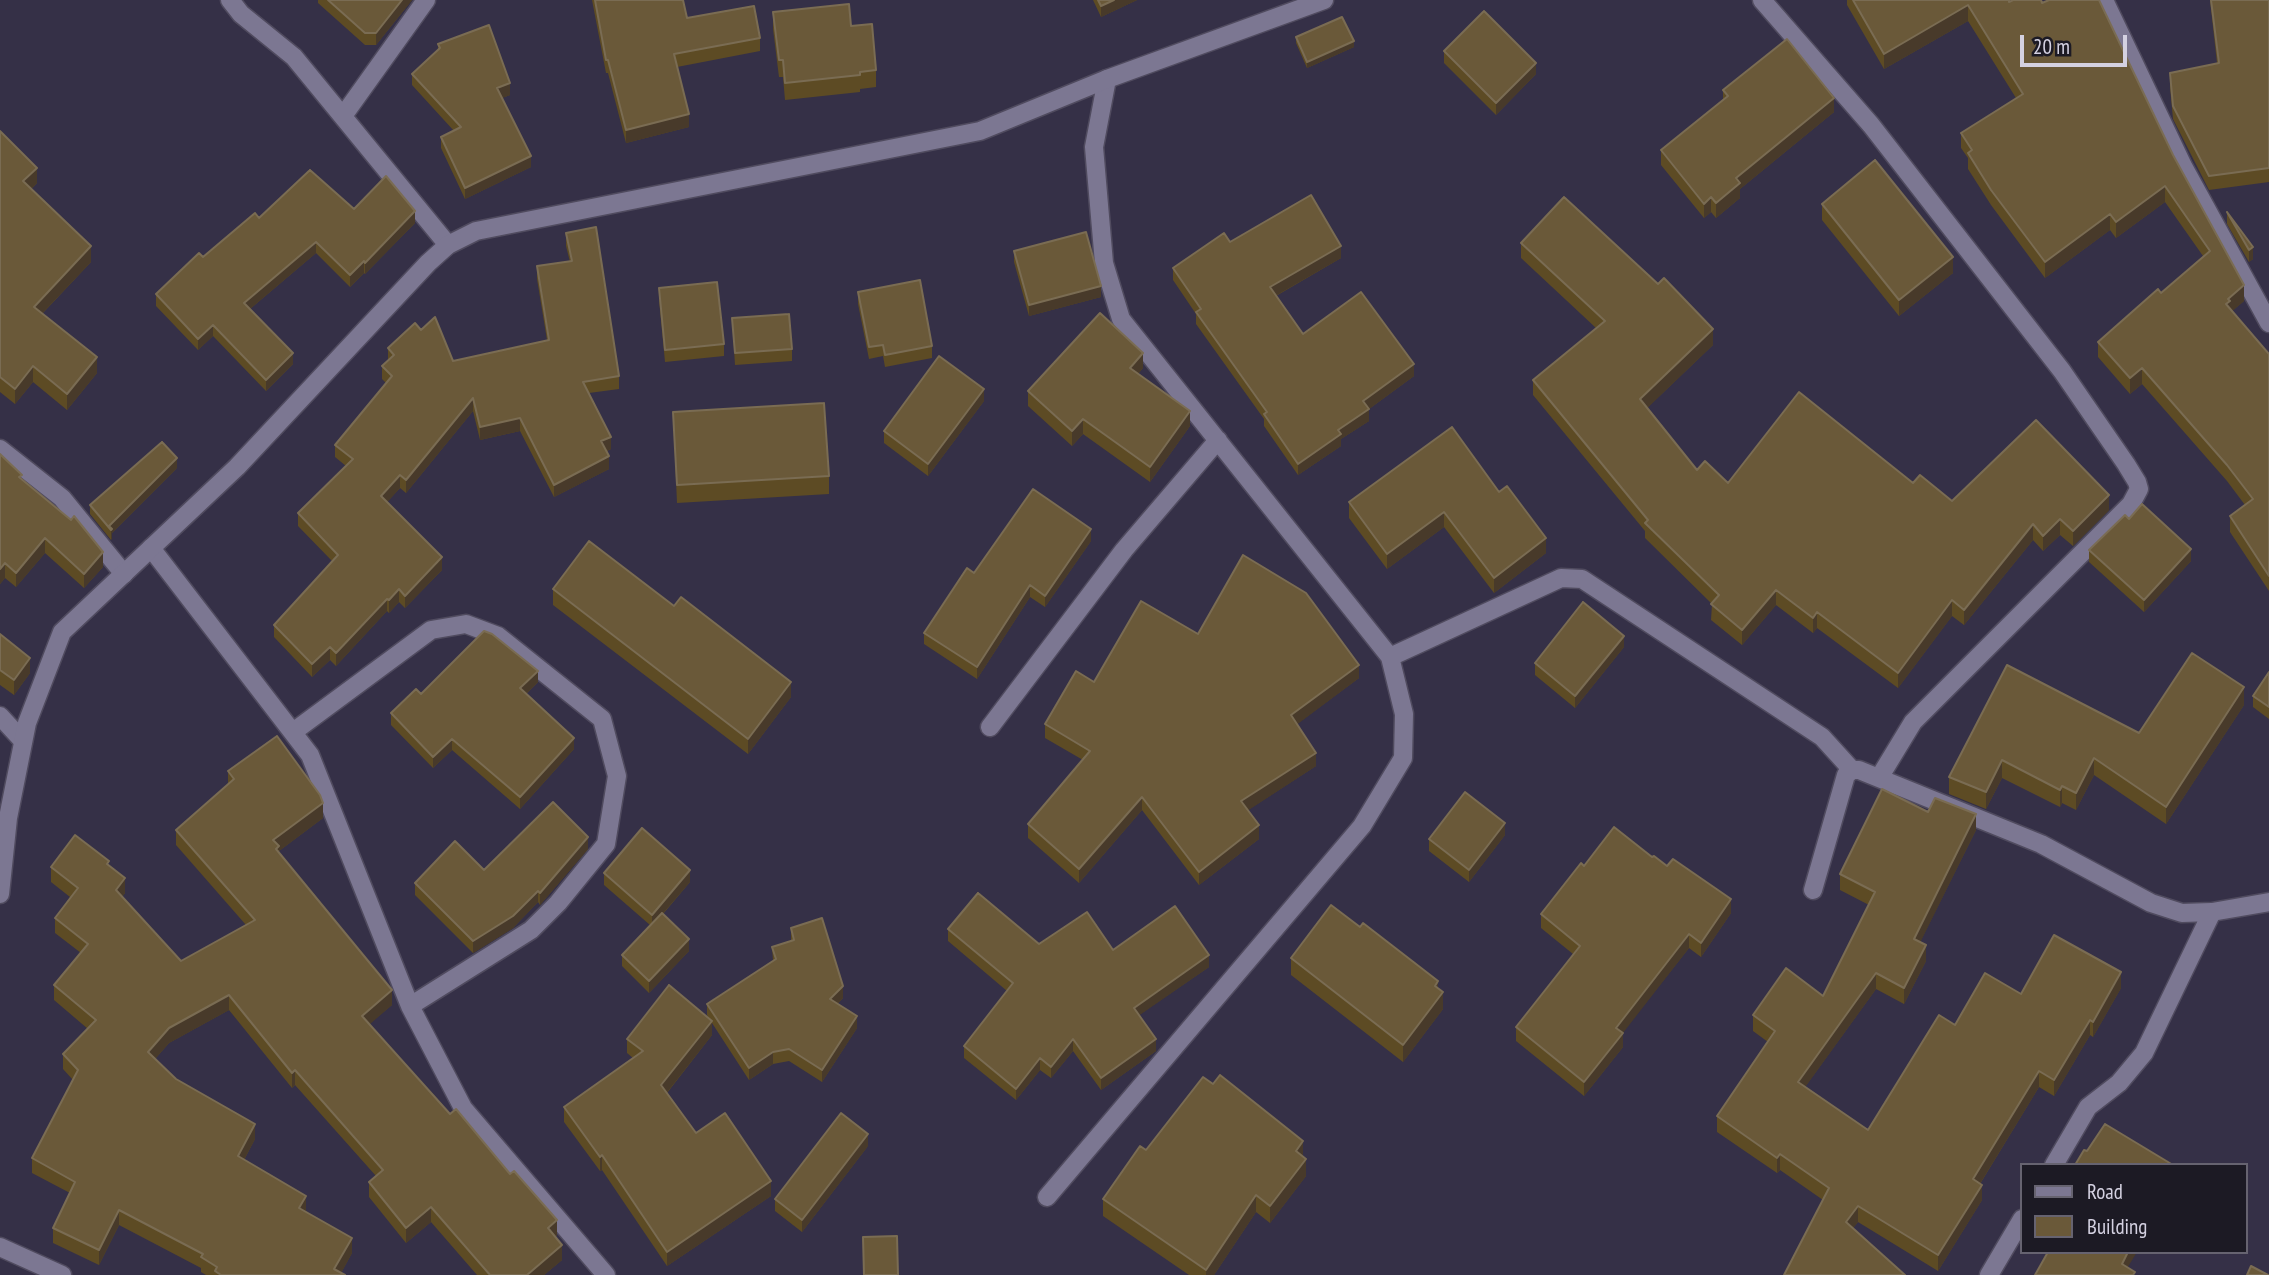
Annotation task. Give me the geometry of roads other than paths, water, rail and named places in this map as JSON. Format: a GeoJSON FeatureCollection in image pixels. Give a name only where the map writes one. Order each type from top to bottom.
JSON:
{"type":"FeatureCollection","features":[{"type":"Feature","properties":{"kind":"street"},"geometry":{"type":"LineString","coordinates":[[230,0],[241,14],[294,57],[448,245]]}},
{"type":"Feature","properties":{"kind":"street"},"geometry":{"type":"LineString","coordinates":[[343,116],[426,0]]}},
{"type":"Feature","properties":{"kind":"street"},"geometry":{"type":"LineString","coordinates":[[0,894],[8,818],[27,723],[62,632],[237,467],[448,245],[476,231],[980,131],[1107,79],[1324,0]]}},
{"type":"Feature","properties":{"kind":"street"},"geometry":{"type":"LineString","coordinates":[[1762,0],[1871,125],[2062,371],[2137,482],[2138,489],[2131,504],[1913,722],[1879,778]]}},
{"type":"Feature","properties":{"kind":"street"},"geometry":{"type":"LineString","coordinates":[[2104,0],[2183,166],[2269,323]]}},
{"type":"Feature","properties":{"kind":"street"},"geometry":{"type":"LineString","coordinates":[[1047,1197],[1362,825],[1403,758],[1404,714],[1390,657],[1121,319],[1104,263],[1094,147],[1107,79]]}},
{"type":"Feature","properties":{"kind":"street"},"geometry":{"type":"LineString","coordinates":[[990,727],[1124,550],[1218,440]]}},
{"type":"Feature","properties":{"kind":"street"},"geometry":{"type":"LineString","coordinates":[[0,449],[62,498],[124,574]]}},
{"type":"Feature","properties":{"kind":"street"},"geometry":{"type":"LineString","coordinates":[[150,548],[310,755],[410,1006],[463,1108],[606,1275]]}},
{"type":"Feature","properties":{"kind":"street"},"geometry":{"type":"LineString","coordinates":[[1390,657],[1561,578],[1582,579],[1822,737],[1852,770]]}},
{"type":"Feature","properties":{"kind":"street"},"geometry":{"type":"LineString","coordinates":[[293,732],[431,630],[466,624],[498,636],[602,719],[617,776],[606,844],[558,903],[531,930],[410,1006]]}},
{"type":"Feature","properties":{"kind":"street"},"geometry":{"type":"LineString","coordinates":[[0,716],[23,741]]}},
{"type":"Feature","properties":{"kind":"street"},"geometry":{"type":"LineString","coordinates":[[1813,890],[1846,775],[1852,770],[1859,770],[2041,844],[2151,903],[2182,913],[2212,912],[2269,902]]}},
{"type":"Feature","properties":{"kind":"street"},"geometry":{"type":"LineString","coordinates":[[2055,1163],[2088,1107],[2119,1083],[2144,1054],[2212,912]]}},
{"type":"Feature","properties":{"kind":"street"},"geometry":{"type":"LineString","coordinates":[[1989,1275],[2021,1221]]}},
{"type":"Feature","properties":{"kind":"street"},"geometry":{"type":"LineString","coordinates":[[0,1247],[62,1275]]}}]}
